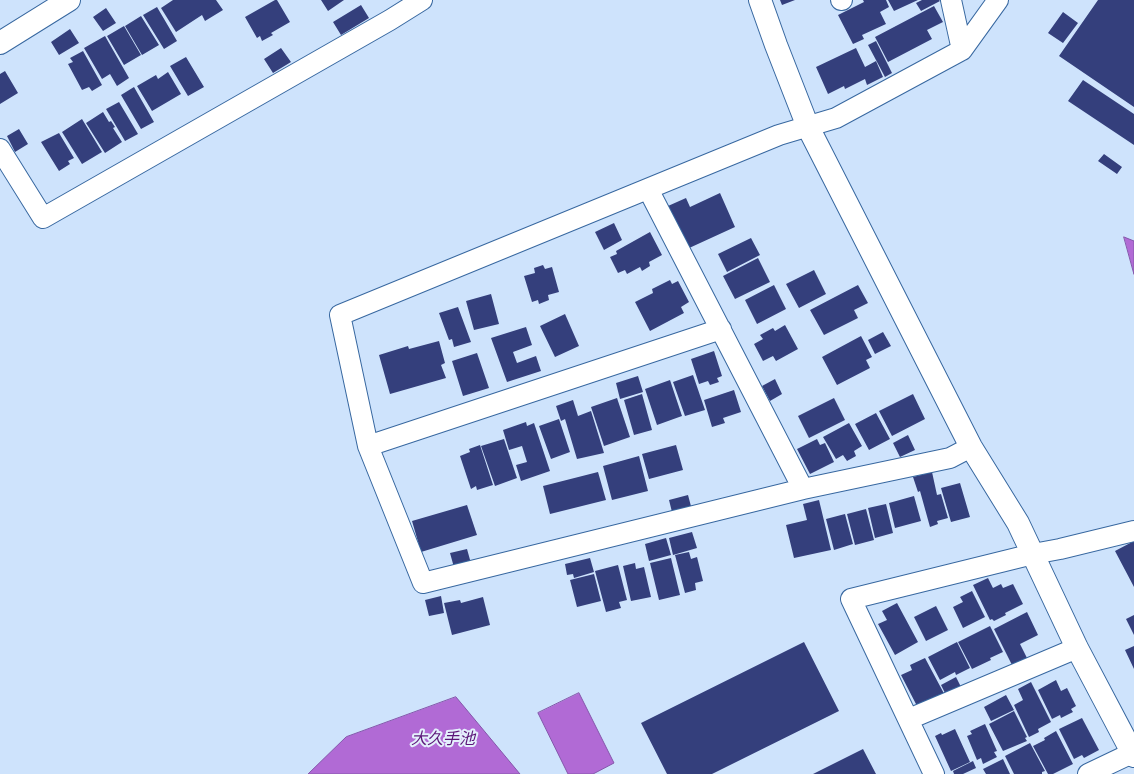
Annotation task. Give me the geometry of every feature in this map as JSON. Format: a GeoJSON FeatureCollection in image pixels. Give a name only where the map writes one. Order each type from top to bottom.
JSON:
{"type":"FeatureCollection","features":[{"type":"Feature","properties":{"kind":"street"},"geometry":{"type":"LineString","coordinates":[[0,43],[69,0]]}},
{"type":"Feature","properties":{"kind":"street"},"geometry":{"type":"LineString","coordinates":[[0,149],[42,218],[390,20],[422,0]]}},
{"type":"Feature","properties":{"kind":"street"},"geometry":{"type":"LineString","coordinates":[[760,0],[776,46],[808,127],[971,447],[1018,523],[1077,648],[1133,755],[1088,774]]}},
{"type":"Feature","properties":{"kind":"street"},"geometry":{"type":"LineString","coordinates":[[950,0],[962,50]]}},
{"type":"Feature","properties":{"kind":"street"},"geometry":{"type":"LineString","coordinates":[[971,447],[950,458],[802,489],[423,583],[368,446],[340,316],[779,135],[836,118],[962,50],[998,0]]}},
{"type":"Feature","properties":{"kind":"street"},"geometry":{"type":"LineString","coordinates":[[648,189],[802,489]]}},
{"type":"Feature","properties":{"kind":"street"},"geometry":{"type":"LineString","coordinates":[[368,446],[721,329]]}},
{"type":"Feature","properties":{"kind":"street"},"geometry":{"type":"LineString","coordinates":[[934,774],[851,599],[1033,554],[1134,532]]}},
{"type":"Feature","properties":{"kind":"street"},"geometry":{"type":"LineString","coordinates":[[909,719],[1077,648]]}},
{"type":"Feature","properties":{"kind":"water"},"geometry":{"type":"Polygon","coordinates":[[[1124,237],[1134,241],[1134,274],[1124,237]]]}},
{"type":"Feature","properties":{"kind":"water"},"geometry":{"type":"Polygon","coordinates":[[[579,693],[614,763],[593,774],[568,774],[538,713],[579,693]]]}},
{"type":"Feature","properties":{"kind":"water","name":"大久手池"},"geometry":{"type":"Polygon","coordinates":[[[456,697],[520,774],[308,774],[346,737],[456,697]]]}},
{"type":"Feature","properties":{"kind":"building"},"geometry":{"type":"Polygon","coordinates":[[[173,0],[216,0],[223,10],[205,21],[202,15],[176,32],[161,8],[173,0]]]}},
{"type":"Feature","properties":{"kind":"building"},"geometry":{"type":"Polygon","coordinates":[[[277,0],[290,22],[271,33],[273,35],[262,41],[260,36],[257,38],[245,17],[277,0]]]}},
{"type":"Feature","properties":{"kind":"building"},"geometry":{"type":"Polygon","coordinates":[[[321,0],[344,0],[328,11],[321,0]]]}},
{"type":"Feature","properties":{"kind":"building"},"geometry":{"type":"Polygon","coordinates":[[[780,0],[795,0],[782,5],[780,0]]]}},
{"type":"Feature","properties":{"kind":"building"},"geometry":{"type":"Polygon","coordinates":[[[863,0],[886,0],[889,7],[880,12],[886,24],[862,35],[864,39],[853,44],[838,15],[864,2],[863,0]]]}},
{"type":"Feature","properties":{"kind":"building"},"geometry":{"type":"Polygon","coordinates":[[[888,0],[918,0],[894,11],[888,0]]]}},
{"type":"Feature","properties":{"kind":"building"},"geometry":{"type":"Polygon","coordinates":[[[922,0],[940,1],[921,11],[916,3],[922,0]]]}},
{"type":"Feature","properties":{"kind":"building"},"geometry":{"type":"Polygon","coordinates":[[[1098,0],[1134,0],[1134,107],[1059,56],[1098,0]]]}},
{"type":"Feature","properties":{"kind":"building"},"geometry":{"type":"Polygon","coordinates":[[[361,5],[369,18],[341,35],[333,22],[361,5]]]}},
{"type":"Feature","properties":{"kind":"building"},"geometry":{"type":"Polygon","coordinates":[[[934,6],[943,22],[927,30],[932,39],[888,62],[875,37],[934,6]]]}},
{"type":"Feature","properties":{"kind":"building"},"geometry":{"type":"Polygon","coordinates":[[[157,7],[177,41],[164,49],[143,15],[157,7]]]}},
{"type":"Feature","properties":{"kind":"building"},"geometry":{"type":"Polygon","coordinates":[[[106,8],[116,23],[103,31],[93,17],[106,8]]]}},
{"type":"Feature","properties":{"kind":"building"},"geometry":{"type":"Polygon","coordinates":[[[1063,12],[1078,23],[1063,43],[1048,33],[1063,12]]]}},
{"type":"Feature","properties":{"kind":"building"},"geometry":{"type":"Polygon","coordinates":[[[141,16],[159,45],[142,55],[125,26],[141,16]]]}},
{"type":"Feature","properties":{"kind":"building"},"geometry":{"type":"Polygon","coordinates":[[[124,26],[141,55],[124,65],[107,36],[124,26]]]}},
{"type":"Feature","properties":{"kind":"building"},"geometry":{"type":"Polygon","coordinates":[[[70,29],[79,43],[59,55],[51,42],[70,29]]]}},
{"type":"Feature","properties":{"kind":"building"},"geometry":{"type":"Polygon","coordinates":[[[105,36],[129,78],[117,86],[110,74],[102,79],[84,48],[105,36]]]}},
{"type":"Feature","properties":{"kind":"building"},"geometry":{"type":"Polygon","coordinates":[[[876,41],[892,73],[885,77],[868,45],[876,41]]]}},
{"type":"Feature","properties":{"kind":"building"},"geometry":{"type":"Polygon","coordinates":[[[281,48],[291,62],[273,73],[264,59],[281,48]]]}},
{"type":"Feature","properties":{"kind":"building"},"geometry":{"type":"Polygon","coordinates":[[[856,48],[865,67],[876,61],[883,77],[867,85],[865,79],[845,89],[844,86],[828,94],[816,67],[856,48]]]}},
{"type":"Feature","properties":{"kind":"building"},"geometry":{"type":"Polygon","coordinates":[[[83,51],[102,85],[92,91],[89,87],[82,90],[68,64],[73,62],[70,58],[83,51]]]}},
{"type":"Feature","properties":{"kind":"building"},"geometry":{"type":"Polygon","coordinates":[[[186,57],[204,87],[188,96],[170,66],[186,57]]]}},
{"type":"Feature","properties":{"kind":"building"},"geometry":{"type":"Polygon","coordinates":[[[5,71],[18,93],[0,104],[0,74],[5,71]]]}},
{"type":"Feature","properties":{"kind":"building"},"geometry":{"type":"Polygon","coordinates":[[[168,72],[181,94],[152,111],[137,86],[156,75],[158,79],[168,72]]]}},
{"type":"Feature","properties":{"kind":"building"},"geometry":{"type":"Polygon","coordinates":[[[1083,80],[1134,114],[1134,145],[1068,101],[1083,80]]]}},
{"type":"Feature","properties":{"kind":"building"},"geometry":{"type":"Polygon","coordinates":[[[134,87],[154,122],[141,129],[121,95],[134,87]]]}},
{"type":"Feature","properties":{"kind":"building"},"geometry":{"type":"Polygon","coordinates":[[[119,102],[138,134],[125,141],[106,109],[119,102]]]}},
{"type":"Feature","properties":{"kind":"building"},"geometry":{"type":"Polygon","coordinates":[[[103,112],[109,122],[111,121],[115,127],[113,128],[122,142],[105,153],[86,123],[103,112]]]}},
{"type":"Feature","properties":{"kind":"building"},"geometry":{"type":"Polygon","coordinates":[[[82,119],[102,152],[82,164],[62,132],[82,119]]]}},
{"type":"Feature","properties":{"kind":"building"},"geometry":{"type":"Polygon","coordinates":[[[19,129],[28,144],[15,152],[7,136],[19,129]]]}},
{"type":"Feature","properties":{"kind":"building"},"geometry":{"type":"Polygon","coordinates":[[[59,133],[74,158],[68,161],[70,164],[59,171],[41,142],[59,133]]]}},
{"type":"Feature","properties":{"kind":"building"},"geometry":{"type":"Polygon","coordinates":[[[1104,154],[1122,167],[1117,174],[1098,161],[1104,154]]]}},
{"type":"Feature","properties":{"kind":"building"},"geometry":{"type":"Polygon","coordinates":[[[720,193],[735,227],[687,249],[668,206],[686,198],[690,207],[720,193]]]}},
{"type":"Feature","properties":{"kind":"building"},"geometry":{"type":"Polygon","coordinates":[[[614,223],[622,240],[604,250],[595,232],[614,223]]]}},
{"type":"Feature","properties":{"kind":"building"},"geometry":{"type":"Polygon","coordinates":[[[650,232],[662,255],[649,262],[650,266],[642,271],[640,267],[627,274],[625,270],[618,273],[610,257],[617,254],[616,251],[650,232]]]}},
{"type":"Feature","properties":{"kind":"building"},"geometry":{"type":"Polygon","coordinates":[[[751,238],[760,255],[727,272],[718,254],[751,238]]]}},
{"type":"Feature","properties":{"kind":"building"},"geometry":{"type":"Polygon","coordinates":[[[758,258],[770,282],[735,299],[723,276],[758,258]]]}},
{"type":"Feature","properties":{"kind":"building"},"geometry":{"type":"Polygon","coordinates":[[[543,265],[545,269],[552,267],[559,292],[548,295],[549,300],[539,304],[538,300],[532,302],[524,276],[535,273],[534,268],[543,265]]]}},
{"type":"Feature","properties":{"kind":"building"},"geometry":{"type":"Polygon","coordinates":[[[814,270],[826,294],[799,308],[786,284],[814,270]]]}},
{"type":"Feature","properties":{"kind":"building"},"geometry":{"type":"Polygon","coordinates":[[[670,280],[672,284],[678,281],[689,302],[681,307],[684,313],[650,331],[635,302],[653,293],[652,289],[670,280]]]}},
{"type":"Feature","properties":{"kind":"building"},"geometry":{"type":"Polygon","coordinates":[[[774,285],[786,309],[757,324],[745,300],[774,285]]]}},
{"type":"Feature","properties":{"kind":"building"},"geometry":{"type":"Polygon","coordinates":[[[858,285],[868,303],[854,310],[858,318],[824,335],[810,310],[858,285]]]}},
{"type":"Feature","properties":{"kind":"building"},"geometry":{"type":"Polygon","coordinates":[[[491,294],[499,324],[474,330],[466,301],[491,294]]]}},
{"type":"Feature","properties":{"kind":"building"},"geometry":{"type":"Polygon","coordinates":[[[458,307],[471,342],[454,347],[452,339],[449,340],[439,313],[458,307]]]}},
{"type":"Feature","properties":{"kind":"building"},"geometry":{"type":"Polygon","coordinates":[[[565,314],[579,346],[555,357],[540,326],[565,314]]]}},
{"type":"Feature","properties":{"kind":"building"},"geometry":{"type":"Polygon","coordinates":[[[785,325],[798,349],[776,361],[773,356],[763,361],[754,344],[763,339],[760,335],[773,328],[775,331],[785,325]]]}},
{"type":"Feature","properties":{"kind":"building"},"geometry":{"type":"Polygon","coordinates":[[[526,327],[532,345],[513,352],[517,363],[536,356],[541,371],[507,382],[491,338],[526,327]]]}},
{"type":"Feature","properties":{"kind":"building"},"geometry":{"type":"Polygon","coordinates":[[[883,332],[891,346],[875,354],[868,340],[883,332]]]}},
{"type":"Feature","properties":{"kind":"building"},"geometry":{"type":"Polygon","coordinates":[[[861,336],[872,357],[866,360],[870,368],[837,385],[822,357],[861,336]]]}},
{"type":"Feature","properties":{"kind":"building"},"geometry":{"type":"Polygon","coordinates":[[[439,341],[445,363],[441,365],[446,378],[390,394],[379,355],[408,346],[409,349],[439,341]]]}},
{"type":"Feature","properties":{"kind":"building"},"geometry":{"type":"Polygon","coordinates":[[[714,351],[722,376],[717,378],[719,382],[710,385],[708,381],[699,384],[691,359],[714,351]]]}},
{"type":"Feature","properties":{"kind":"building"},"geometry":{"type":"Polygon","coordinates":[[[477,353],[489,388],[463,396],[452,361],[477,353]]]}},
{"type":"Feature","properties":{"kind":"building"},"geometry":{"type":"Polygon","coordinates":[[[693,375],[705,410],[685,416],[673,382],[693,375]]]}},
{"type":"Feature","properties":{"kind":"building"},"geometry":{"type":"Polygon","coordinates":[[[638,376],[643,392],[620,399],[616,383],[638,376]]]}},
{"type":"Feature","properties":{"kind":"building"},"geometry":{"type":"Polygon","coordinates":[[[775,379],[782,394],[770,401],[762,386],[775,379]]]}},
{"type":"Feature","properties":{"kind":"building"},"geometry":{"type":"Polygon","coordinates":[[[670,380],[682,416],[657,425],[645,389],[670,380]]]}},
{"type":"Feature","properties":{"kind":"building"},"geometry":{"type":"Polygon","coordinates":[[[734,390],[741,412],[723,418],[725,423],[712,427],[704,400],[734,390]]]}},
{"type":"Feature","properties":{"kind":"building"},"geometry":{"type":"Polygon","coordinates":[[[642,394],[652,430],[634,435],[624,400],[642,394]]]}},
{"type":"Feature","properties":{"kind":"building"},"geometry":{"type":"Polygon","coordinates":[[[913,394],[925,419],[892,436],[879,411],[913,394]]]}},
{"type":"Feature","properties":{"kind":"building"},"geometry":{"type":"Polygon","coordinates":[[[617,398],[630,437],[604,446],[591,407],[617,398]]]}},
{"type":"Feature","properties":{"kind":"building"},"geometry":{"type":"Polygon","coordinates":[[[834,398],[845,420],[809,438],[798,416],[834,398]]]}},
{"type":"Feature","properties":{"kind":"building"},"geometry":{"type":"Polygon","coordinates":[[[573,400],[578,416],[591,411],[604,453],[577,459],[565,419],[561,421],[556,406],[573,400]]]}},
{"type":"Feature","properties":{"kind":"building"},"geometry":{"type":"Polygon","coordinates":[[[876,413],[890,439],[869,450],[855,424],[876,413]]]}},
{"type":"Feature","properties":{"kind":"building"},"geometry":{"type":"Polygon","coordinates":[[[559,419],[570,452],[551,459],[539,426],[559,419]]]}},
{"type":"Feature","properties":{"kind":"building"},"geometry":{"type":"Polygon","coordinates":[[[526,422],[527,426],[534,423],[550,471],[521,481],[516,465],[527,462],[522,446],[509,450],[503,430],[526,422]]]}},
{"type":"Feature","properties":{"kind":"building"},"geometry":{"type":"Polygon","coordinates":[[[849,423],[862,446],[854,451],[856,456],[847,461],[843,455],[836,459],[823,437],[849,423]]]}},
{"type":"Feature","properties":{"kind":"building"},"geometry":{"type":"Polygon","coordinates":[[[908,435],[915,450],[900,457],[893,443],[908,435]]]}},
{"type":"Feature","properties":{"kind":"building"},"geometry":{"type":"Polygon","coordinates":[[[504,439],[517,478],[495,486],[481,446],[504,439]]]}},
{"type":"Feature","properties":{"kind":"building"},"geometry":{"type":"Polygon","coordinates":[[[817,439],[820,445],[825,443],[834,462],[810,474],[797,449],[817,439]]]}},
{"type":"Feature","properties":{"kind":"building"},"geometry":{"type":"Polygon","coordinates":[[[480,445],[493,485],[477,490],[476,486],[471,489],[460,456],[470,452],[469,449],[480,445]]]}},
{"type":"Feature","properties":{"kind":"building"},"geometry":{"type":"Polygon","coordinates":[[[676,445],[683,470],[649,479],[642,454],[676,445]]]}},
{"type":"Feature","properties":{"kind":"building"},"geometry":{"type":"Polygon","coordinates":[[[639,456],[648,491],[612,500],[603,466],[639,456]]]}},
{"type":"Feature","properties":{"kind":"building"},"geometry":{"type":"Polygon","coordinates":[[[598,472],[606,500],[550,514],[543,486],[598,472]]]}},
{"type":"Feature","properties":{"kind":"building"},"geometry":{"type":"Polygon","coordinates":[[[932,472],[937,495],[941,494],[948,518],[937,521],[938,524],[930,527],[920,491],[918,492],[913,477],[932,472]]]}},
{"type":"Feature","properties":{"kind":"building"},"geometry":{"type":"Polygon","coordinates":[[[960,483],[970,517],[951,522],[941,488],[960,483]]]}},
{"type":"Feature","properties":{"kind":"building"},"geometry":{"type":"Polygon","coordinates":[[[688,495],[692,510],[673,516],[669,500],[688,495]]]}},
{"type":"Feature","properties":{"kind":"building"},"geometry":{"type":"Polygon","coordinates":[[[914,496],[921,521],[895,528],[889,503],[914,496]]]}},
{"type":"Feature","properties":{"kind":"building"},"geometry":{"type":"Polygon","coordinates":[[[819,500],[831,550],[794,558],[786,525],[807,520],[803,504],[819,500]]]}},
{"type":"Feature","properties":{"kind":"building"},"geometry":{"type":"Polygon","coordinates":[[[886,504],[893,533],[875,538],[868,508],[886,504]]]}},
{"type":"Feature","properties":{"kind":"building"},"geometry":{"type":"Polygon","coordinates":[[[467,505],[477,535],[421,552],[412,521],[467,505]]]}},
{"type":"Feature","properties":{"kind":"building"},"geometry":{"type":"Polygon","coordinates":[[[866,509],[874,540],[855,545],[847,514],[866,509]]]}},
{"type":"Feature","properties":{"kind":"building"},"geometry":{"type":"Polygon","coordinates":[[[845,514],[853,544],[834,550],[826,519],[845,514]]]}},
{"type":"Feature","properties":{"kind":"building"},"geometry":{"type":"Polygon","coordinates":[[[692,532],[697,548],[673,555],[669,538],[692,532]]]}},
{"type":"Feature","properties":{"kind":"building"},"geometry":{"type":"Polygon","coordinates":[[[666,538],[671,555],[649,561],[645,544],[666,538]]]}},
{"type":"Feature","properties":{"kind":"building"},"geometry":{"type":"Polygon","coordinates":[[[1134,541],[1134,587],[1115,551],[1134,541]]]}},
{"type":"Feature","properties":{"kind":"building"},"geometry":{"type":"Polygon","coordinates":[[[467,549],[472,567],[455,571],[450,553],[467,549]]]}},
{"type":"Feature","properties":{"kind":"building"},"geometry":{"type":"Polygon","coordinates":[[[689,552],[691,559],[697,557],[703,581],[695,583],[696,590],[685,593],[675,555],[689,552]]]}},
{"type":"Feature","properties":{"kind":"building"},"geometry":{"type":"Polygon","coordinates":[[[590,558],[594,572],[574,578],[573,574],[567,575],[565,564],[590,558]]]}},
{"type":"Feature","properties":{"kind":"building"},"geometry":{"type":"Polygon","coordinates":[[[671,558],[680,595],[659,600],[650,563],[671,558]]]}},
{"type":"Feature","properties":{"kind":"building"},"geometry":{"type":"Polygon","coordinates":[[[635,563],[636,569],[644,567],[651,597],[631,601],[623,566],[635,563]]]}},
{"type":"Feature","properties":{"kind":"building"},"geometry":{"type":"Polygon","coordinates":[[[618,565],[627,600],[619,602],[621,608],[606,612],[595,571],[618,565]]]}},
{"type":"Feature","properties":{"kind":"building"},"geometry":{"type":"Polygon","coordinates":[[[594,574],[601,601],[577,607],[570,580],[594,574]]]}},
{"type":"Feature","properties":{"kind":"building"},"geometry":{"type":"Polygon","coordinates":[[[988,578],[993,588],[1001,584],[1003,588],[1013,584],[1023,604],[1005,613],[1006,615],[994,621],[992,619],[990,620],[973,585],[988,578]]]}},
{"type":"Feature","properties":{"kind":"building"},"geometry":{"type":"Polygon","coordinates":[[[972,591],[985,617],[963,628],[953,607],[963,602],[960,597],[972,591]]]}},
{"type":"Feature","properties":{"kind":"building"},"geometry":{"type":"Polygon","coordinates":[[[441,596],[444,613],[429,616],[425,600],[441,596]]]}},
{"type":"Feature","properties":{"kind":"building"},"geometry":{"type":"Polygon","coordinates":[[[483,597],[490,625],[452,635],[444,603],[460,600],[461,603],[483,597]]]}},
{"type":"Feature","properties":{"kind":"building"},"geometry":{"type":"Polygon","coordinates":[[[897,603],[918,642],[895,655],[878,624],[887,620],[882,611],[897,603]]]}},
{"type":"Feature","properties":{"kind":"building"},"geometry":{"type":"Polygon","coordinates":[[[936,606],[948,630],[926,641],[914,617],[936,606]]]}},
{"type":"Feature","properties":{"kind":"building"},"geometry":{"type":"Polygon","coordinates":[[[1027,612],[1038,635],[1020,644],[1028,660],[1013,667],[994,629],[1027,612]]]}},
{"type":"Feature","properties":{"kind":"building"},"geometry":{"type":"Polygon","coordinates":[[[1134,615],[1134,635],[1126,619],[1134,615]]]}},
{"type":"Feature","properties":{"kind":"building"},"geometry":{"type":"Polygon","coordinates":[[[990,626],[1003,652],[990,658],[991,660],[972,669],[958,642],[990,626]]]}},
{"type":"Feature","properties":{"kind":"building"},"geometry":{"type":"Polygon","coordinates":[[[804,642],[839,711],[712,774],[667,774],[641,723],[804,642]]]}},
{"type":"Feature","properties":{"kind":"building"},"geometry":{"type":"Polygon","coordinates":[[[957,642],[970,668],[956,675],[955,672],[940,680],[928,657],[957,642]]]}},
{"type":"Feature","properties":{"kind":"building"},"geometry":{"type":"Polygon","coordinates":[[[1134,646],[1134,669],[1125,650],[1134,646]]]}},
{"type":"Feature","properties":{"kind":"building"},"geometry":{"type":"Polygon","coordinates":[[[925,658],[948,701],[917,706],[901,675],[912,670],[910,665],[925,658]]]}},
{"type":"Feature","properties":{"kind":"building"},"geometry":{"type":"Polygon","coordinates":[[[956,677],[964,693],[949,701],[941,685],[956,677]]]}},
{"type":"Feature","properties":{"kind":"building"},"geometry":{"type":"Polygon","coordinates":[[[1056,680],[1061,691],[1067,688],[1076,706],[1071,709],[1073,712],[1061,718],[1060,715],[1052,719],[1038,690],[1056,680]]]}},
{"type":"Feature","properties":{"kind":"building"},"geometry":{"type":"Polygon","coordinates":[[[1031,682],[1051,722],[1038,729],[1039,732],[1029,737],[1014,705],[1023,700],[1018,689],[1031,682]]]}},
{"type":"Feature","properties":{"kind":"building"},"geometry":{"type":"Polygon","coordinates":[[[1006,695],[1014,710],[991,721],[984,707],[1006,695]]]}},
{"type":"Feature","properties":{"kind":"building"},"geometry":{"type":"Polygon","coordinates":[[[1014,711],[1027,737],[1025,738],[1027,741],[1003,751],[989,724],[1014,711]]]}},
{"type":"Feature","properties":{"kind":"building"},"geometry":{"type":"Polygon","coordinates":[[[1082,718],[1099,750],[1084,758],[1082,755],[1074,759],[1059,729],[1082,718]]]}},
{"type":"Feature","properties":{"kind":"building"},"geometry":{"type":"Polygon","coordinates":[[[985,724],[997,751],[994,752],[997,757],[983,764],[981,758],[977,760],[967,736],[972,734],[970,731],[985,724]]]}},
{"type":"Feature","properties":{"kind":"building"},"geometry":{"type":"Polygon","coordinates":[[[955,729],[970,762],[951,771],[935,736],[941,733],[942,735],[955,729]]]}},
{"type":"Feature","properties":{"kind":"building"},"geometry":{"type":"Polygon","coordinates":[[[1056,731],[1073,764],[1053,774],[1048,774],[1033,746],[1045,740],[1044,738],[1056,731]]]}},
{"type":"Feature","properties":{"kind":"building"},"geometry":{"type":"Polygon","coordinates":[[[1030,743],[1045,771],[1042,772],[1042,774],[1014,774],[1005,756],[1030,743]]]}},
{"type":"Feature","properties":{"kind":"building"},"geometry":{"type":"Polygon","coordinates":[[[863,749],[876,774],[813,774],[863,749]]]}},
{"type":"Feature","properties":{"kind":"building"},"geometry":{"type":"Polygon","coordinates":[[[1003,759],[1010,774],[986,774],[983,769],[1003,759]]]}},
{"type":"Feature","properties":{"kind":"building"},"geometry":{"type":"Polygon","coordinates":[[[973,761],[976,768],[963,774],[954,774],[953,771],[973,761]]]}}]}
